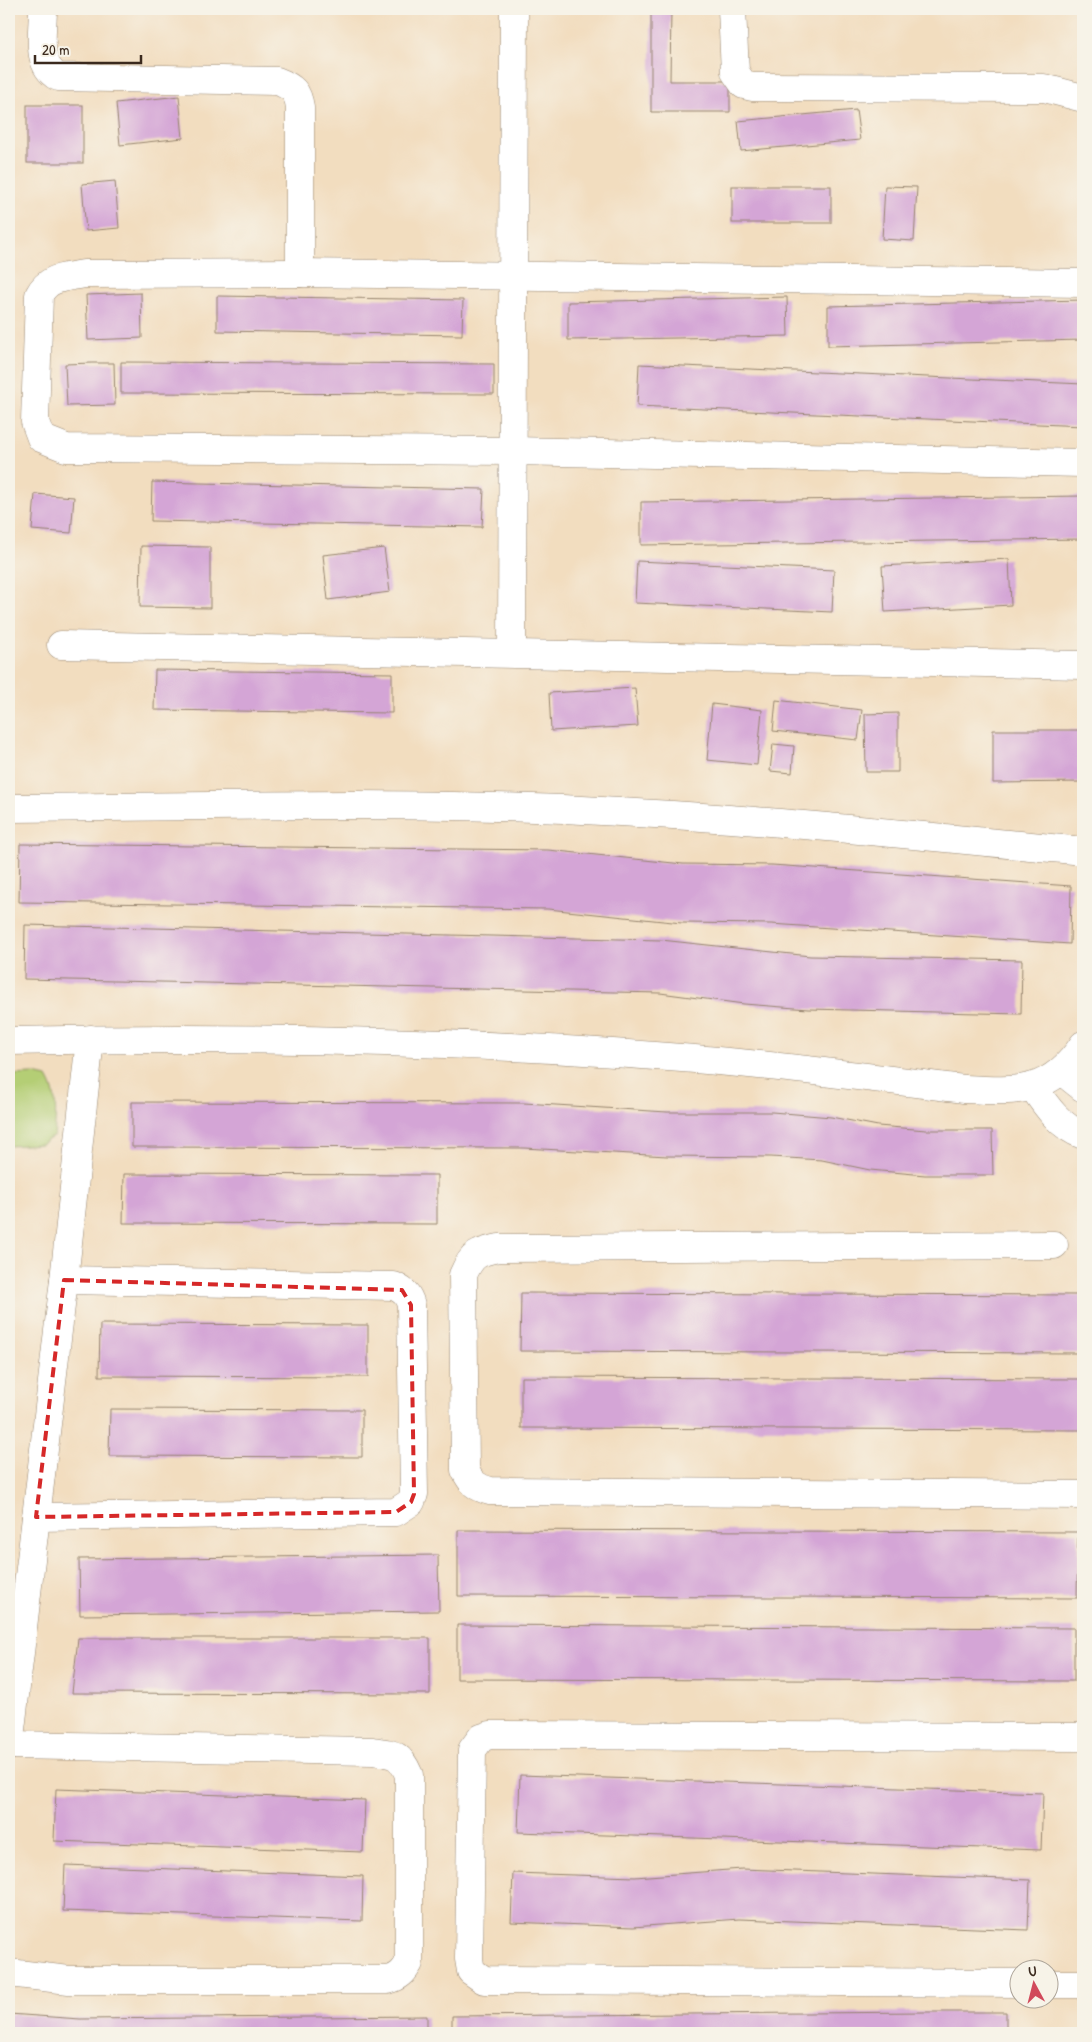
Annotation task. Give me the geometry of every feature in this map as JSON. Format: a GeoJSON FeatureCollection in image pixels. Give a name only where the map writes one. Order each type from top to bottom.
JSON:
{"type":"FeatureCollection","features":[{"type":"Feature","properties":{"kind":"street"},"geometry":{"type":"LineString","coordinates":[[44,9],[43,58],[46,67],[58,77],[277,81],[291,87],[298,95],[300,108],[300,273]]}},
{"type":"Feature","properties":{"kind":"street"},"geometry":{"type":"LineString","coordinates":[[512,653],[514,9]]}},
{"type":"Feature","properties":{"kind":"street"},"geometry":{"type":"LineString","coordinates":[[732,9],[735,72],[744,85],[752,87],[1044,88],[1083,98]]}},
{"type":"Feature","properties":{"kind":"street"},"geometry":{"type":"LineString","coordinates":[[1083,283],[300,273],[84,274],[54,280],[45,285],[39,295],[35,422],[41,438],[66,448],[513,451],[1083,463]]}},
{"type":"Feature","properties":{"kind":"street"},"geometry":{"type":"LineString","coordinates":[[60,645],[1083,665]]}},
{"type":"Feature","properties":{"kind":"street"},"geometry":{"type":"LineString","coordinates":[[9,808],[432,806],[619,812],[790,824],[1083,851]]}},
{"type":"Feature","properties":{"kind":"street"},"geometry":{"type":"LineString","coordinates":[[9,1041],[90,1039],[504,1046],[669,1057],[964,1089],[999,1091],[1073,1080],[1083,1045]]}},
{"type":"Feature","properties":{"kind":"street"},"geometry":{"type":"LineString","coordinates":[[9,1973],[69,1980],[388,1980],[404,1973],[409,1963],[410,1775],[402,1760],[392,1754],[373,1751],[9,1746],[64,1280],[90,1039]]}},
{"type":"Feature","properties":{"kind":"street"},"geometry":{"type":"LineString","coordinates":[[1033,1087],[1052,1114],[1076,1133],[1083,1135]]}},
{"type":"Feature","properties":{"kind":"street"},"geometry":{"type":"LineString","coordinates":[[1054,1245],[509,1248],[481,1252],[469,1260],[463,1275],[465,1470],[470,1480],[478,1488],[490,1491],[1083,1495]]}},
{"type":"Feature","properties":{"kind":"street"},"geometry":{"type":"LineString","coordinates":[[36,1517],[396,1512],[411,1502],[414,1494],[411,1305],[408,1295],[402,1290],[394,1286],[64,1280]]}},
{"type":"Feature","properties":{"kind":"street"},"geometry":{"type":"LineString","coordinates":[[1010,1983],[484,1980],[471,1971],[469,1959],[472,1750],[481,1738],[490,1735],[1083,1737]]}},
{"type":"Feature","properties":{"kind":"street"},"geometry":{"type":"LineString","coordinates":[[1060,1984],[1083,1984]]}},
{"type":"Feature","properties":{"kind":"highlighted area"},"geometry":{"type":"Polygon","coordinates":[[[64,1280],[402,1290],[411,1305],[414,1494],[411,1502],[396,1512],[36,1517],[64,1280]]]}},
{"type":"Feature","properties":{"kind":"green space"},"geometry":{"type":"Polygon","coordinates":[[[34,1074],[47,1077],[51,1084],[55,1098],[56,1113],[54,1136],[41,1144],[9,1146],[9,1075],[34,1074]]]}},
{"type":"Feature","properties":{"kind":"building"},"geometry":{"type":"Polygon","coordinates":[[[651,9],[671,9],[670,81],[730,81],[730,112],[651,112],[651,9]]]}},
{"type":"Feature","properties":{"kind":"building"},"geometry":{"type":"Polygon","coordinates":[[[179,96],[183,138],[120,145],[116,103],[179,96]]]}},
{"type":"Feature","properties":{"kind":"building"},"geometry":{"type":"Polygon","coordinates":[[[27,105],[83,105],[83,163],[27,163],[27,105]]]}},
{"type":"Feature","properties":{"kind":"building"},"geometry":{"type":"Polygon","coordinates":[[[856,110],[860,140],[741,151],[738,121],[856,110]]]}},
{"type":"Feature","properties":{"kind":"building"},"geometry":{"type":"Polygon","coordinates":[[[115,181],[119,228],[86,231],[82,184],[115,181]]]}},
{"type":"Feature","properties":{"kind":"building"},"geometry":{"type":"Polygon","coordinates":[[[732,186],[831,186],[831,223],[732,223],[732,186]]]}},
{"type":"Feature","properties":{"kind":"building"},"geometry":{"type":"Polygon","coordinates":[[[885,186],[917,187],[914,241],[882,239],[885,186]]]}},
{"type":"Feature","properties":{"kind":"building"},"geometry":{"type":"Polygon","coordinates":[[[141,293],[142,338],[88,340],[86,295],[141,293]]]}},
{"type":"Feature","properties":{"kind":"building"},"geometry":{"type":"Polygon","coordinates":[[[217,296],[463,300],[462,335],[217,331],[217,296]]]}},
{"type":"Feature","properties":{"kind":"building"},"geometry":{"type":"Polygon","coordinates":[[[787,297],[788,336],[568,340],[568,302],[787,297]]]}},
{"type":"Feature","properties":{"kind":"building"},"geometry":{"type":"Polygon","coordinates":[[[1083,300],[1083,340],[828,346],[828,306],[1083,300]]]}},
{"type":"Feature","properties":{"kind":"building"},"geometry":{"type":"Polygon","coordinates":[[[121,362],[494,364],[494,394],[121,393],[121,362]]]}},
{"type":"Feature","properties":{"kind":"building"},"geometry":{"type":"Polygon","coordinates":[[[114,363],[115,405],[67,406],[65,364],[114,363]]]}},
{"type":"Feature","properties":{"kind":"building"},"geometry":{"type":"Polygon","coordinates":[[[639,364],[1083,384],[1083,426],[637,406],[639,364]]]}},
{"type":"Feature","properties":{"kind":"building"},"geometry":{"type":"Polygon","coordinates":[[[152,482],[484,489],[482,527],[151,521],[152,482]]]}},
{"type":"Feature","properties":{"kind":"building"},"geometry":{"type":"Polygon","coordinates":[[[35,494],[74,497],[71,533],[32,530],[35,494]]]}},
{"type":"Feature","properties":{"kind":"building"},"geometry":{"type":"Polygon","coordinates":[[[1083,496],[1083,539],[641,545],[641,502],[1083,496]]]}},
{"type":"Feature","properties":{"kind":"building"},"geometry":{"type":"Polygon","coordinates":[[[141,546],[210,547],[210,608],[140,607],[141,546]]]}},
{"type":"Feature","properties":{"kind":"building"},"geometry":{"type":"Polygon","coordinates":[[[384,548],[390,592],[328,600],[323,555],[384,548]]]}},
{"type":"Feature","properties":{"kind":"building"},"geometry":{"type":"Polygon","coordinates":[[[1009,559],[1011,605],[885,612],[882,566],[1009,559]]]}},
{"type":"Feature","properties":{"kind":"building"},"geometry":{"type":"Polygon","coordinates":[[[637,561],[834,570],[832,612],[635,603],[637,561]]]}},
{"type":"Feature","properties":{"kind":"building"},"geometry":{"type":"Polygon","coordinates":[[[155,670],[392,673],[392,713],[154,710],[155,670]]]}},
{"type":"Feature","properties":{"kind":"building"},"geometry":{"type":"Polygon","coordinates":[[[635,688],[638,726],[551,731],[549,693],[635,688]]]}},
{"type":"Feature","properties":{"kind":"building"},"geometry":{"type":"Polygon","coordinates":[[[776,700],[862,710],[858,740],[773,731],[776,700]]]}},
{"type":"Feature","properties":{"kind":"building"},"geometry":{"type":"Polygon","coordinates":[[[712,704],[762,710],[757,765],[707,760],[712,704]]]}},
{"type":"Feature","properties":{"kind":"building"},"geometry":{"type":"Polygon","coordinates":[[[898,713],[898,772],[866,772],[865,714],[898,713]]]}},
{"type":"Feature","properties":{"kind":"building"},"geometry":{"type":"Polygon","coordinates":[[[993,730],[1083,730],[1083,782],[993,783],[993,730]]]}},
{"type":"Feature","properties":{"kind":"building"},"geometry":{"type":"Polygon","coordinates":[[[773,744],[794,746],[792,773],[770,771],[773,744]]]}},
{"type":"Feature","properties":{"kind":"building"},"geometry":{"type":"Polygon","coordinates":[[[20,844],[548,850],[683,864],[772,865],[1071,886],[1070,944],[771,924],[682,923],[548,909],[19,902],[20,844]]]}},
{"type":"Feature","properties":{"kind":"building"},"geometry":{"type":"Polygon","coordinates":[[[25,925],[661,940],[810,956],[1022,960],[1021,1014],[808,1009],[744,1004],[660,993],[24,979],[25,925]]]}},
{"type":"Feature","properties":{"kind":"building"},"geometry":{"type":"Polygon","coordinates":[[[132,1102],[524,1103],[667,1112],[772,1112],[831,1117],[878,1126],[926,1130],[992,1130],[993,1175],[925,1175],[870,1170],[822,1160],[771,1157],[667,1156],[524,1148],[132,1147],[132,1102]]]}},
{"type":"Feature","properties":{"kind":"building"},"geometry":{"type":"Polygon","coordinates":[[[124,1174],[437,1175],[437,1224],[123,1223],[124,1174]]]}},
{"type":"Feature","properties":{"kind":"building"},"geometry":{"type":"Polygon","coordinates":[[[521,1293],[1083,1295],[1083,1353],[520,1351],[521,1293]]]}},
{"type":"Feature","properties":{"kind":"building"},"geometry":{"type":"Polygon","coordinates":[[[100,1324],[368,1325],[368,1377],[99,1376],[100,1324]]]}},
{"type":"Feature","properties":{"kind":"building"},"geometry":{"type":"Polygon","coordinates":[[[521,1377],[1083,1379],[1083,1430],[521,1428],[521,1377]]]}},
{"type":"Feature","properties":{"kind":"building"},"geometry":{"type":"Polygon","coordinates":[[[110,1409],[362,1410],[362,1457],[109,1456],[110,1409]]]}},
{"type":"Feature","properties":{"kind":"building"},"geometry":{"type":"Polygon","coordinates":[[[458,1530],[1078,1532],[1077,1598],[458,1596],[458,1530]]]}},
{"type":"Feature","properties":{"kind":"building"},"geometry":{"type":"Polygon","coordinates":[[[438,1555],[439,1611],[80,1615],[79,1559],[438,1555]]]}},
{"type":"Feature","properties":{"kind":"building"},"geometry":{"type":"Polygon","coordinates":[[[457,1625],[1074,1628],[1074,1681],[457,1679],[457,1625]]]}},
{"type":"Feature","properties":{"kind":"building"},"geometry":{"type":"Polygon","coordinates":[[[78,1638],[430,1638],[430,1694],[72,1693],[78,1638]]]}},
{"type":"Feature","properties":{"kind":"building"},"geometry":{"type":"Polygon","coordinates":[[[520,1775],[1043,1793],[1041,1850],[518,1832],[520,1775]]]}},
{"type":"Feature","properties":{"kind":"building"},"geometry":{"type":"Polygon","coordinates":[[[56,1789],[365,1800],[363,1852],[54,1841],[56,1789]]]}},
{"type":"Feature","properties":{"kind":"building"},"geometry":{"type":"Polygon","coordinates":[[[65,1865],[363,1876],[362,1921],[63,1911],[65,1865]]]}},
{"type":"Feature","properties":{"kind":"building"},"geometry":{"type":"Polygon","coordinates":[[[742,1869],[1030,1880],[1028,1930],[739,1919],[633,1927],[511,1922],[513,1873],[635,1877],[742,1869]]]}},
{"type":"Feature","properties":{"kind":"building"},"geometry":{"type":"Polygon","coordinates":[[[1006,2012],[1006,2033],[452,2033],[452,2016],[1006,2012]]]}},
{"type":"Feature","properties":{"kind":"building"},"geometry":{"type":"Polygon","coordinates":[[[9,2014],[80,2019],[427,2016],[427,2033],[9,2033],[9,2014]]]}}]}
